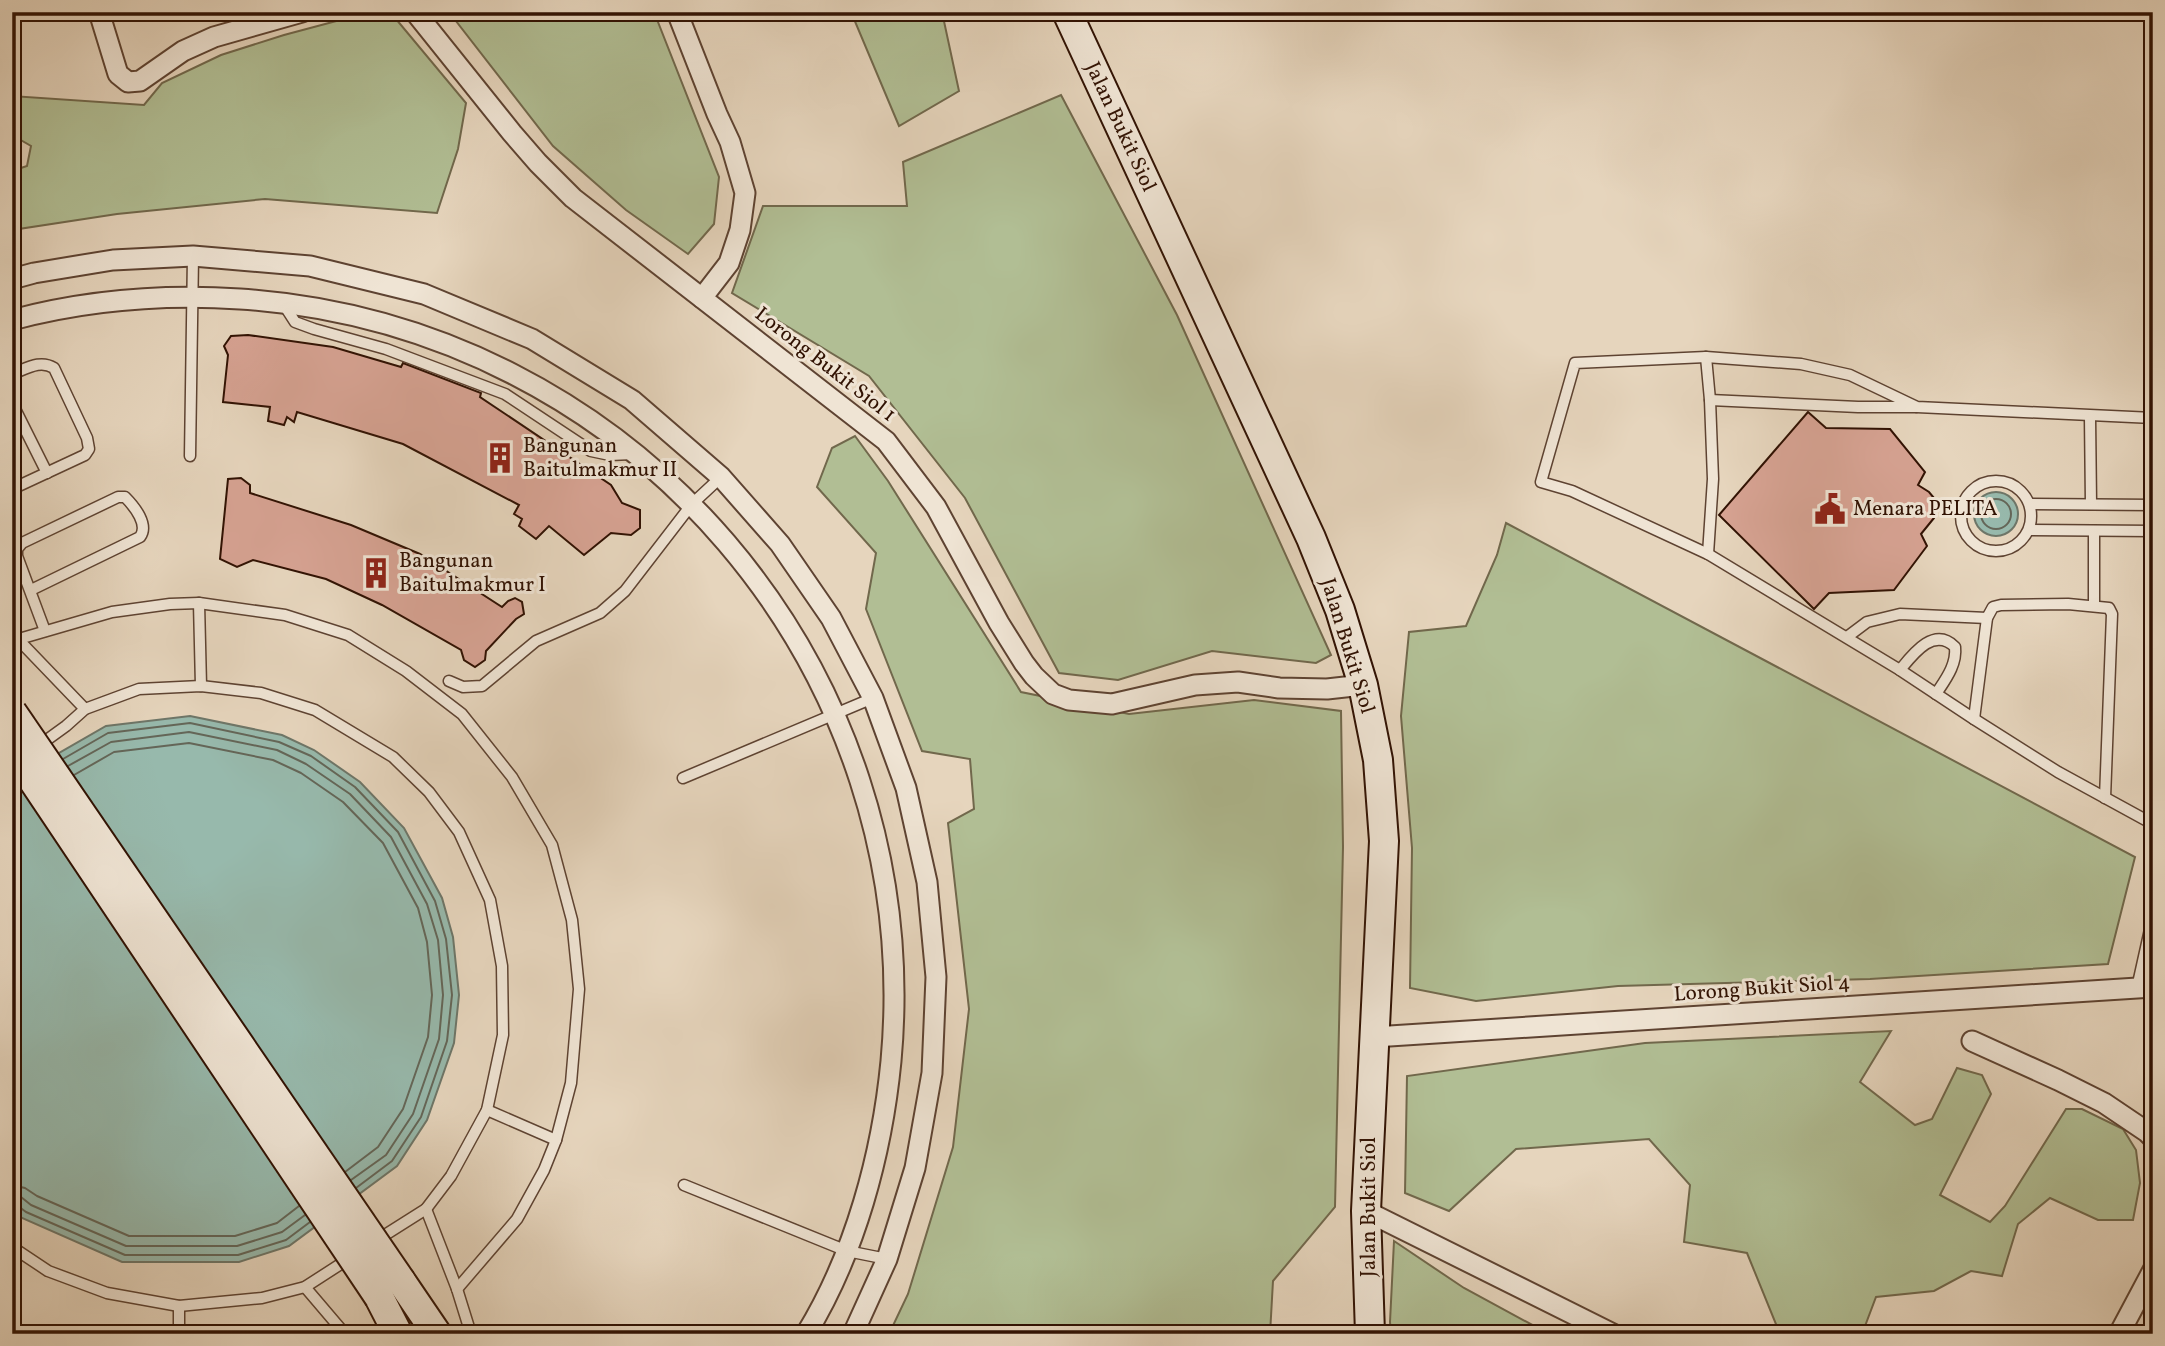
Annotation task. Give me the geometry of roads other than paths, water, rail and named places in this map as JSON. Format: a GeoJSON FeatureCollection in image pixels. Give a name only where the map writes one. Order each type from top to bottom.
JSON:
{"type":"FeatureCollection","features":[{"type":"Feature","properties":{"kind":"street"},"geometry":{"type":"LineString","coordinates":[[99,12],[115,67],[118,74],[128,82],[140,81],[183,51],[214,37],[302,12]]}},
{"type":"Feature","properties":{"kind":"street","name":"Lorong Bukit Siol 1"},"geometry":{"type":"LineString","coordinates":[[415,12],[538,163],[573,198],[886,441],[936,508],[1024,663],[1053,694],[1069,700],[1112,704],[1195,685],[1238,682],[1279,688],[1327,689],[1363,685]]}},
{"type":"Feature","properties":{"kind":"street"},"geometry":{"type":"LineString","coordinates":[[677,12],[730,142],[745,192],[740,230],[729,263],[702,298]]}},
{"type":"Feature","properties":{"kind":"street","name":"Jalan Bukit Siol"},"geometry":{"type":"LineString","coordinates":[[1067,12],[1311,538],[1340,610],[1363,685],[1378,761],[1384,841],[1366,1211],[1370,1334]]}},
{"type":"Feature","properties":{"kind":"street"},"geometry":{"type":"LineString","coordinates":[[12,279],[113,260],[193,256],[310,266],[424,294],[532,339],[632,400],[721,477],[788,555],[831,618],[873,698],[905,788],[927,882],[936,977],[932,1073],[915,1168],[887,1259],[853,1334]]}},
{"type":"Feature","properties":{"kind":"street"},"geometry":{"type":"LineString","coordinates":[[12,320],[42,312],[117,300],[194,296],[282,302],[359,316],[433,339],[505,370],[573,408],[636,454],[692,504],[748,568],[796,639],[835,714],[863,788],[882,864],[893,955],[895,1021],[887,1099],[871,1176],[846,1251],[806,1334]]}},
{"type":"Feature","properties":{"kind":"street"},"geometry":{"type":"LineString","coordinates":[[12,712],[390,1289],[398,1334]]}},
{"type":"Feature","properties":{"kind":"street"},"geometry":{"type":"LineString","coordinates":[[12,749],[390,1289],[437,1334]]}},
{"type":"Feature","properties":{"kind":"street","name":"Lorong Bukit Siol 4"},"geometry":{"type":"LineString","coordinates":[[1374,1037],[2145,988]]}},
{"type":"Feature","properties":{"kind":"street"},"geometry":{"type":"LineString","coordinates":[[1972,1041],[2104,1103],[2153,1139]]}},
{"type":"Feature","properties":{"kind":"street"},"geometry":{"type":"LineString","coordinates":[[1366,1211],[1613,1334]]}},
{"type":"Feature","properties":{"kind":"street"},"geometry":{"type":"LineString","coordinates":[[2119,1334],[2153,1270]]}},
{"type":"Feature","properties":{"kind":"lane"},"geometry":{"type":"LineString","coordinates":[[190,456],[193,256]]}},
{"type":"Feature","properties":{"kind":"lane"},"geometry":{"type":"LineString","coordinates":[[1706,357],[1713,479],[1708,554]]}},
{"type":"Feature","properties":{"kind":"lane"},"geometry":{"type":"LineString","coordinates":[[1917,407],[1850,375],[1801,364],[1706,357],[1575,363],[1541,482],[1572,491],[1708,554],[1900,670],[2058,772],[2153,824]]}},
{"type":"Feature","properties":{"kind":"lane"},"geometry":{"type":"LineString","coordinates":[[12,374],[39,364],[47,363],[54,368],[88,438],[89,449],[85,455],[12,489]]}},
{"type":"Feature","properties":{"kind":"lane"},"geometry":{"type":"LineString","coordinates":[[1710,400],[2153,418]]}},
{"type":"Feature","properties":{"kind":"lane"},"geometry":{"type":"LineString","coordinates":[[12,403],[47,473]]}},
{"type":"Feature","properties":{"kind":"lane"},"geometry":{"type":"LineString","coordinates":[[2090,416],[2091,504]]}},
{"type":"Feature","properties":{"kind":"lane"},"geometry":{"type":"LineString","coordinates":[[449,681],[463,687],[482,686],[536,641],[600,613],[625,591],[692,504],[721,477]]}},
{"type":"Feature","properties":{"kind":"lane"},"geometry":{"type":"LineString","coordinates":[[1994,480],[2006,482],[2016,486],[2030,504],[2032,513],[2029,530],[2013,547],[1991,551],[1970,540],[1964,531],[1961,508],[1973,489],[1983,483],[1994,480]]}},
{"type":"Feature","properties":{"kind":"lane"},"geometry":{"type":"LineString","coordinates":[[31,590],[139,537],[144,532],[144,526],[131,503],[118,497],[22,543],[17,549],[17,556],[45,631]]}},
{"type":"Feature","properties":{"kind":"lane"},"geometry":{"type":"LineString","coordinates":[[2030,504],[2153,505]]}},
{"type":"Feature","properties":{"kind":"lane"},"geometry":{"type":"LineString","coordinates":[[2029,530],[2153,531]]}},
{"type":"Feature","properties":{"kind":"lane"},"geometry":{"type":"LineString","coordinates":[[2094,531],[2094,606]]}},
{"type":"Feature","properties":{"kind":"lane"},"geometry":{"type":"LineString","coordinates":[[2153,567],[2153,586]]}},
{"type":"Feature","properties":{"kind":"lane"},"geometry":{"type":"LineString","coordinates":[[199,603],[201,686]]}},
{"type":"Feature","properties":{"kind":"lane"},"geometry":{"type":"LineString","coordinates":[[16,636],[45,631],[112,612],[170,604],[199,603],[285,615],[348,635],[407,671],[462,714],[512,777],[552,845],[572,920],[579,989],[571,1083],[556,1140],[544,1170],[517,1219],[457,1289]]}},
{"type":"Feature","properties":{"kind":"lane"},"geometry":{"type":"LineString","coordinates":[[1974,719],[1987,618],[1993,607],[2107,607],[2112,614],[2105,798]]}},
{"type":"Feature","properties":{"kind":"lane"},"geometry":{"type":"LineString","coordinates":[[1847,637],[1867,622],[1900,614],[1987,618]]}},
{"type":"Feature","properties":{"kind":"lane"},"geometry":{"type":"LineString","coordinates":[[16,636],[85,709]]}},
{"type":"Feature","properties":{"kind":"lane"},"geometry":{"type":"LineString","coordinates":[[1900,670],[1926,643],[1943,639],[1951,643],[1955,647],[1955,658],[1950,672],[1936,694]]}},
{"type":"Feature","properties":{"kind":"lane"},"geometry":{"type":"LineString","coordinates":[[12,761],[50,738],[85,709],[139,689],[201,686],[261,694],[315,710],[393,757],[429,792],[459,832],[490,900],[502,966],[503,1035],[487,1111],[451,1176],[426,1209],[305,1287],[262,1298],[179,1306],[107,1293],[48,1271],[12,1247]]}},
{"type":"Feature","properties":{"kind":"lane"},"geometry":{"type":"LineString","coordinates":[[683,778],[873,698]]}},
{"type":"Feature","properties":{"kind":"lane"},"geometry":{"type":"LineString","coordinates":[[2145,988],[2153,916]]}},
{"type":"Feature","properties":{"kind":"lane"},"geometry":{"type":"LineString","coordinates":[[487,1111],[556,1140]]}},
{"type":"Feature","properties":{"kind":"lane"},"geometry":{"type":"LineString","coordinates":[[684,1185],[846,1251],[887,1259]]}},
{"type":"Feature","properties":{"kind":"lane"},"geometry":{"type":"LineString","coordinates":[[426,1209],[471,1334]]}},
{"type":"Feature","properties":{"kind":"lane"},"geometry":{"type":"LineString","coordinates":[[305,1287],[345,1334]]}},
{"type":"Feature","properties":{"kind":"lane"},"geometry":{"type":"LineString","coordinates":[[179,1306],[179,1334]]}},
{"type":"Feature","properties":{"kind":"water"},"geometry":{"type":"Polygon","coordinates":[[[1996,492],[2011,499],[2018,514],[2011,529],[1996,536],[1981,529],[1974,514],[1981,499],[1996,492]]]}},
{"type":"Feature","properties":{"kind":"water"},"geometry":{"type":"Polygon","coordinates":[[[190,716],[282,735],[314,750],[360,782],[404,828],[442,898],[453,937],[459,995],[454,1043],[427,1120],[397,1166],[289,1246],[239,1262],[122,1262],[22,1218],[12,1209],[12,780],[106,726],[190,716]]]}},
{"type":"Feature","properties":{"kind":"place","name":"Bangunan Baitulmakmur II"},"geometry":{"type":"Point","coordinates":[500,458]}},
{"type":"Feature","properties":{"kind":"place","name":"Menara PELITA"},"geometry":{"type":"Point","coordinates":[1830,509]}},
{"type":"Feature","properties":{"kind":"place","name":"Bangunan Baitulmakmur I"},"geometry":{"type":"Point","coordinates":[376,573]}}]}
